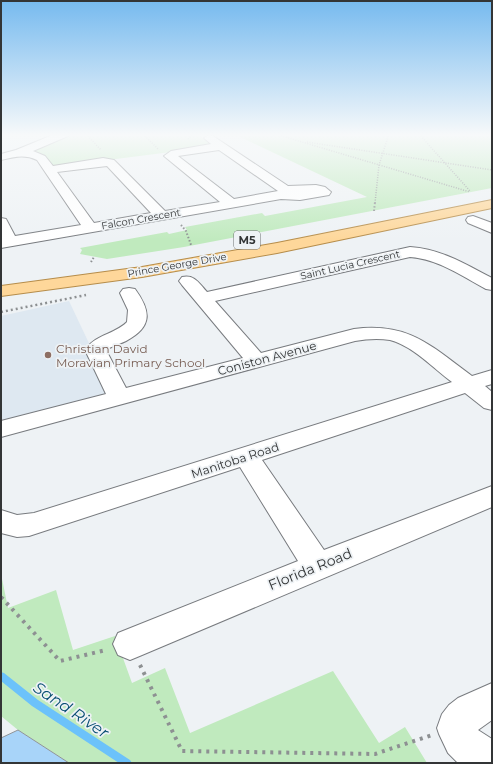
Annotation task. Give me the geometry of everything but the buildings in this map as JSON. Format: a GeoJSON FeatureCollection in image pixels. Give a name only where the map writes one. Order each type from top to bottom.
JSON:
{"type":"FeatureCollection","features":[{"type":"Feature","properties":{"kind":"main road","name":"Prince George Drive"},"geometry":{"type":"LineString","coordinates":[[1,278],[198,249],[492,192]]}},
{"type":"Feature","properties":{"kind":"main road","name":"Prince George Drive"},"geometry":{"type":"LineString","coordinates":[[1,291],[142,272],[277,248],[492,204]]}},
{"type":"Feature","properties":{"kind":"street"},"geometry":{"type":"LineString","coordinates":[[49,170],[90,228]]}},
{"type":"Feature","properties":{"kind":"street"},"geometry":{"type":"LineString","coordinates":[[119,170],[166,215]]}},
{"type":"Feature","properties":{"kind":"street"},"geometry":{"type":"LineString","coordinates":[[187,170],[231,204]]}},
{"type":"Feature","properties":{"kind":"street","name":"Falcon Crescent"},"geometry":{"type":"LineString","coordinates":[[6,242],[231,204],[283,193],[252,170]]}},
{"type":"Feature","properties":{"kind":"street"},"geometry":{"type":"LineString","coordinates":[[473,220],[492,229]]}},
{"type":"Feature","properties":{"kind":"street"},"geometry":{"type":"LineString","coordinates":[[1,222],[6,242]]}},
{"type":"Feature","properties":{"kind":"street","name":"Saint Lucia Crescent"},"geometry":{"type":"LineString","coordinates":[[202,298],[410,252],[421,252],[433,255],[492,285]]}},
{"type":"Feature","properties":{"kind":"street"},"geometry":{"type":"LineString","coordinates":[[188,281],[257,361]]}},
{"type":"Feature","properties":{"kind":"street"},"geometry":{"type":"LineString","coordinates":[[120,398],[96,352],[96,349],[101,344],[125,333],[135,325],[138,320],[138,313],[129,293]]}},
{"type":"Feature","properties":{"kind":"street","name":"Coniston Avenue"},"geometry":{"type":"LineString","coordinates":[[1,429],[354,335],[381,333],[400,336],[480,381],[492,403]]}},
{"type":"Feature","properties":{"kind":"street","name":"Manitoba Road"},"geometry":{"type":"LineString","coordinates":[[1,521],[10,526],[22,527],[34,524],[480,381]]}},
{"type":"Feature","properties":{"kind":"street"},"geometry":{"type":"LineString","coordinates":[[246,456],[318,566]]}},
{"type":"Feature","properties":{"kind":"street","name":"Florida Road"},"geometry":{"type":"LineString","coordinates":[[130,644],[492,496]]}},
{"type":"Feature","properties":{"kind":"street"},"geometry":{"type":"LineString","coordinates":[[492,701],[470,712],[460,720],[456,728],[457,734],[466,745],[492,760]]}},
{"type":"Feature","properties":{"kind":"path"},"geometry":{"type":"LineString","coordinates":[[374,211],[378,170]]}},
{"type":"Feature","properties":{"kind":"path"},"geometry":{"type":"LineString","coordinates":[[395,170],[470,192],[451,170]]}},
{"type":"Feature","properties":{"kind":"path"},"geometry":{"type":"LineString","coordinates":[[166,215],[186,231],[191,245]]}},
{"type":"Feature","properties":{"kind":"path"},"geometry":{"type":"LineString","coordinates":[[91,262],[94,257]]}},
{"type":"Feature","properties":{"kind":"path"},"geometry":{"type":"LineString","coordinates":[[1,597],[60,661],[130,644],[182,751],[375,754],[456,728]]}},
{"type":"Feature","properties":{"kind":"shaded area","name":"Christian David Moravian Primary School"},"geometry":{"type":"Polygon","coordinates":[[[69,301],[113,394],[1,423],[1,316],[69,301]]]}},
{"type":"Feature","properties":{"kind":"green space"},"geometry":{"type":"Polygon","coordinates":[[[309,170],[492,170],[492,188],[184,247],[107,259],[80,254],[82,250],[80,248],[167,232],[169,234],[187,230],[185,227],[262,213],[265,216],[367,197],[309,170]]]}},
{"type":"Feature","properties":{"kind":"green space"},"geometry":{"type":"Polygon","coordinates":[[[1,574],[8,608],[56,590],[73,650],[115,636],[132,683],[165,668],[190,733],[333,671],[379,743],[405,727],[427,763],[69,763],[18,730],[1,716],[1,574]]]}},
{"type":"Feature","properties":{"kind":"waterway","name":"Sand River"},"geometry":{"type":"LineString","coordinates":[[1,676],[35,703],[127,763]]}},
{"type":"Feature","properties":{"kind":"place","name":"Christian David Moravian Primary School"},"geometry":{"type":"Point","coordinates":[48,355]}}]}
